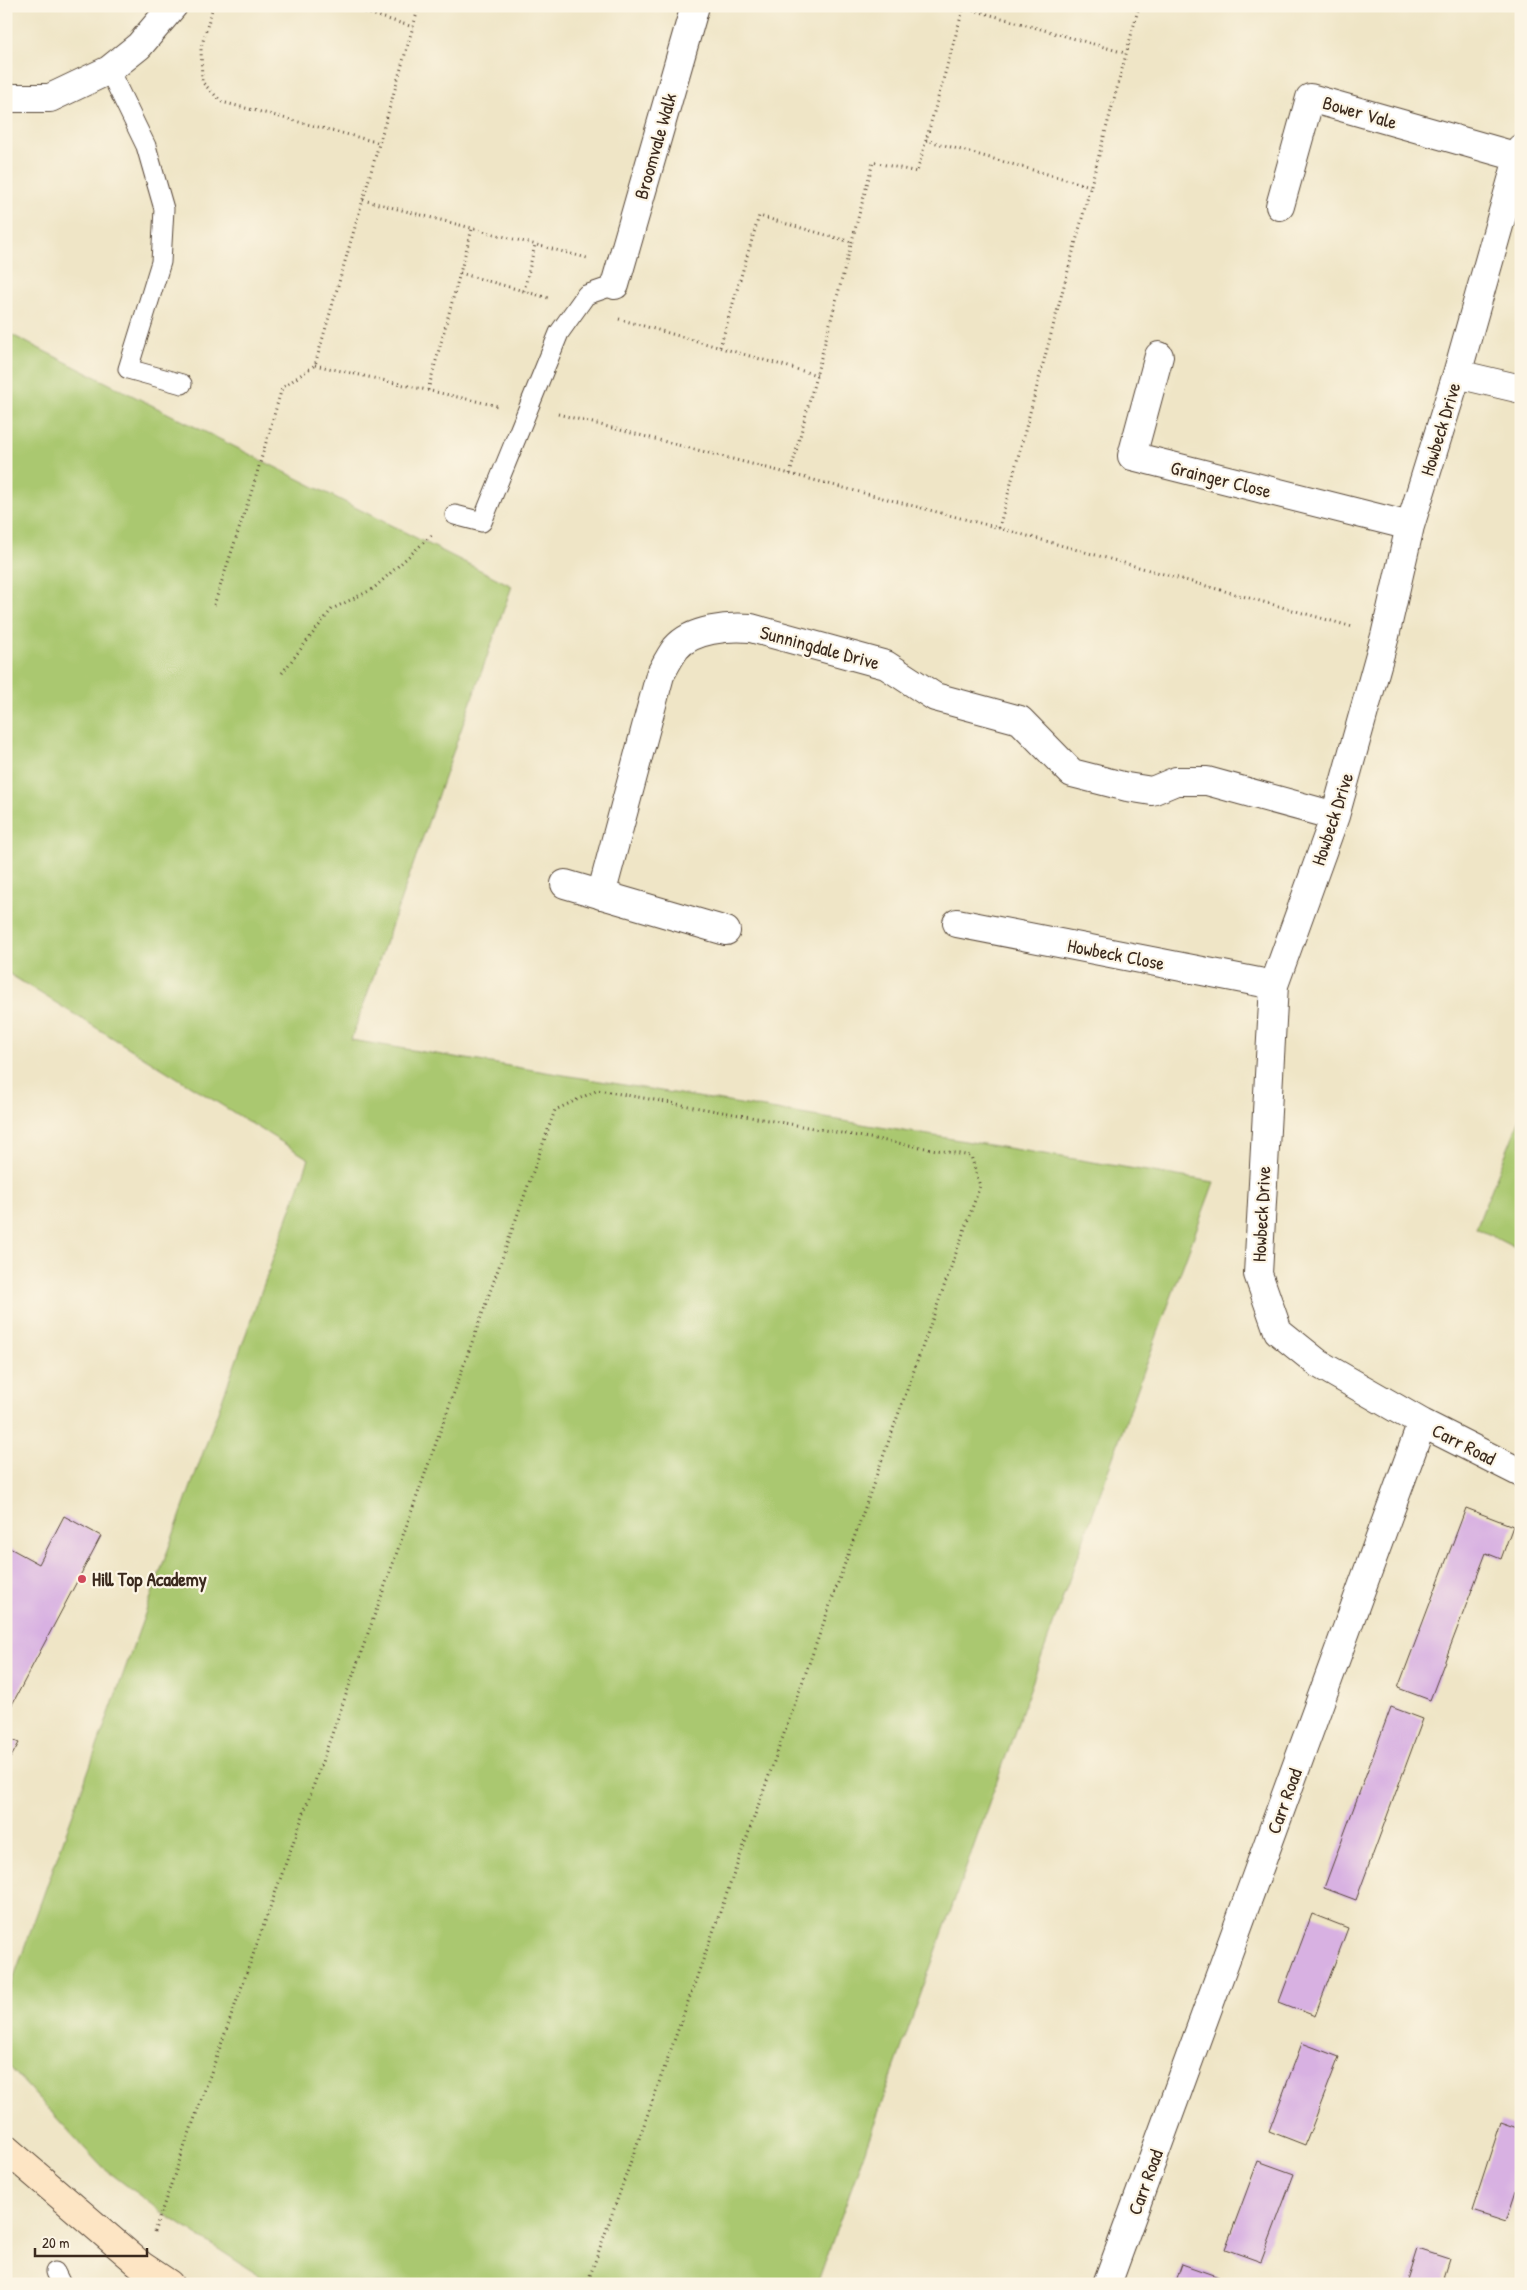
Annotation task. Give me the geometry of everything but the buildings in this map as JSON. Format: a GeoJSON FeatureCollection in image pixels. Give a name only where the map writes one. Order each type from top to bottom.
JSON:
{"type":"FeatureCollection","features":[{"type":"Feature","properties":{"kind":"main road"},"geometry":{"type":"LineString","coordinates":[[6,2149],[142,2266],[169,2284]]}},
{"type":"Feature","properties":{"kind":"street"},"geometry":{"type":"LineString","coordinates":[[6,98],[50,98],[109,70],[139,46],[173,6]]}},
{"type":"Feature","properties":{"kind":"street","name":"Broomvale Walk"},"geometry":{"type":"LineString","coordinates":[[618,276],[695,6]]}},
{"type":"Feature","properties":{"kind":"street","name":"Bower Vale"},"geometry":{"type":"LineString","coordinates":[[1280,206],[1310,98],[1519,153]]}},
{"type":"Feature","properties":{"kind":"street","name":"Howbeck Drive"},"geometry":{"type":"LineString","coordinates":[[1422,1423],[1319,1364],[1278,1331],[1258,1274],[1274,985],[1335,816],[1385,636],[1410,526],[1457,374],[1519,153]]}},
{"type":"Feature","properties":{"kind":"street","name":"Grainger Close"},"geometry":{"type":"LineString","coordinates":[[1159,356],[1132,456],[1410,526]]}},
{"type":"Feature","properties":{"kind":"street"},"geometry":{"type":"LineString","coordinates":[[1457,374],[1521,388]]}},
{"type":"Feature","properties":{"kind":"street","name":"Sunningdale Drive"},"geometry":{"type":"LineString","coordinates":[[602,895],[660,675],[677,646],[696,635],[732,626],[751,628],[886,665],[935,697],[1020,720],[1072,773],[1127,788],[1152,791],[1176,781],[1206,782],[1335,816]]}},
{"type":"Feature","properties":{"kind":"street"},"geometry":{"type":"LineString","coordinates":[[565,884],[726,931]]}},
{"type":"Feature","properties":{"kind":"street","name":"Howbeck Close"},"geometry":{"type":"LineString","coordinates":[[957,923],[1274,985]]}},
{"type":"Feature","properties":{"kind":"street","name":"Carr Road"},"geometry":{"type":"LineString","coordinates":[[1107,2284],[1422,1423],[1521,1473]]}},
{"type":"Feature","properties":{"kind":"lane"},"geometry":{"type":"LineString","coordinates":[[109,70],[146,146],[164,209],[161,262],[128,369],[182,384]]}},
{"type":"Feature","properties":{"kind":"lane"},"geometry":{"type":"LineString","coordinates":[[455,515],[482,522],[559,333],[586,295],[618,276]]}},
{"type":"Feature","properties":{"kind":"path"},"geometry":{"type":"LineString","coordinates":[[213,6],[201,48],[202,82],[222,102],[380,143]]}},
{"type":"Feature","properties":{"kind":"path"},"geometry":{"type":"LineString","coordinates":[[346,6],[359,8],[413,27]]}},
{"type":"Feature","properties":{"kind":"path"},"geometry":{"type":"LineString","coordinates":[[214,605],[252,490],[282,388],[315,365],[419,6]]}},
{"type":"Feature","properties":{"kind":"path"},"geometry":{"type":"LineString","coordinates":[[999,528],[1139,6]]}},
{"type":"Feature","properties":{"kind":"path"},"geometry":{"type":"LineString","coordinates":[[790,474],[873,162],[917,172],[964,7],[1125,53]]}},
{"type":"Feature","properties":{"kind":"path"},"geometry":{"type":"LineString","coordinates":[[926,140],[1090,186]]}},
{"type":"Feature","properties":{"kind":"path"},"geometry":{"type":"LineString","coordinates":[[363,200],[535,245],[618,276]]}},
{"type":"Feature","properties":{"kind":"path"},"geometry":{"type":"LineString","coordinates":[[720,347],[759,216],[851,242]]}},
{"type":"Feature","properties":{"kind":"path"},"geometry":{"type":"LineString","coordinates":[[428,390],[472,229]]}},
{"type":"Feature","properties":{"kind":"path"},"geometry":{"type":"LineString","coordinates":[[524,291],[535,245]]}},
{"type":"Feature","properties":{"kind":"path"},"geometry":{"type":"LineString","coordinates":[[460,273],[817,375]]}},
{"type":"Feature","properties":{"kind":"path"},"geometry":{"type":"LineString","coordinates":[[315,365],[500,406],[529,406],[999,528],[1385,636]]}},
{"type":"Feature","properties":{"kind":"path"},"geometry":{"type":"LineString","coordinates":[[282,673],[332,609],[373,589],[455,515]]}},
{"type":"Feature","properties":{"kind":"path"},"geometry":{"type":"LineString","coordinates":[[142,2266],[555,1110],[598,1090],[971,1156],[980,1186],[587,2284]]}},
{"type":"Feature","properties":{"kind":"green space"},"geometry":{"type":"Polygon","coordinates":[[[6,332],[512,586],[351,1040],[1214,1182],[1146,1365],[817,2284],[272,2284],[160,2211],[101,2166],[6,2063],[6,1999],[309,1159],[6,972],[6,332]]]}},
{"type":"Feature","properties":{"kind":"green space"},"geometry":{"type":"Polygon","coordinates":[[[1521,1116],[1521,1251],[1476,1228],[1521,1116]]]}},
{"type":"Feature","properties":{"kind":"place","name":"Hill Top Academy"},"geometry":{"type":"Point","coordinates":[82,1579]}}]}
